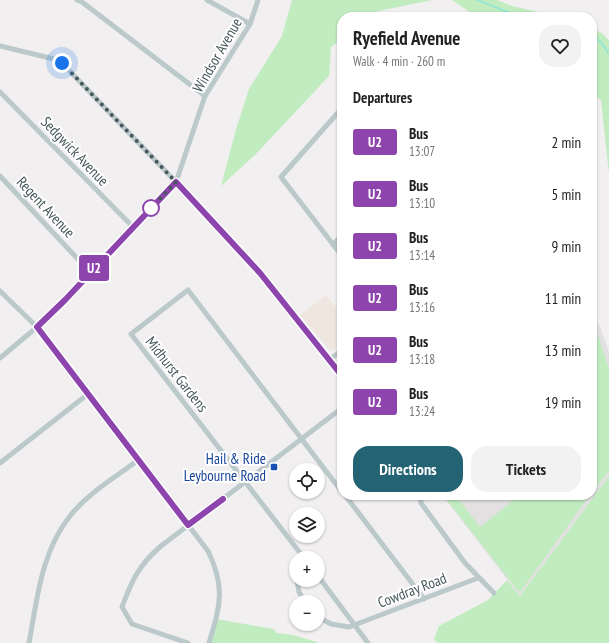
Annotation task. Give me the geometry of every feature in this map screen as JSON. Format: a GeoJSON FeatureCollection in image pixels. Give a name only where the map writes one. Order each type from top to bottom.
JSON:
{"type":"FeatureCollection","features":[{"type":"Feature","properties":{"kind":"street"},"geometry":{"type":"LineString","coordinates":[[80,0],[205,96]]}},
{"type":"Feature","properties":{"kind":"street"},"geometry":{"type":"LineString","coordinates":[[206,0],[250,24]]}},
{"type":"Feature","properties":{"kind":"street","name":"Windsor Avenue"},"geometry":{"type":"LineString","coordinates":[[0,358],[37,327],[65,300],[176,182],[205,96],[250,24],[258,0]]}},
{"type":"Feature","properties":{"kind":"street"},"geometry":{"type":"LineString","coordinates":[[0,46],[54,59],[62,63],[176,182],[260,273],[337,370]]}},
{"type":"Feature","properties":{"kind":"street","name":"Sedgwick Avenue"},"geometry":{"type":"LineString","coordinates":[[0,92],[133,227]]}},
{"type":"Feature","properties":{"kind":"street"},"geometry":{"type":"LineString","coordinates":[[337,114],[281,177],[337,250]]}},
{"type":"Feature","properties":{"kind":"street","name":"Regent Avenue"},"geometry":{"type":"LineString","coordinates":[[0,176],[90,272]]}},
{"type":"Feature","properties":{"kind":"street"},"geometry":{"type":"LineString","coordinates":[[333,245],[337,241]]}},
{"type":"Feature","properties":{"kind":"street","name":"Midhurst Gardens"},"geometry":{"type":"LineString","coordinates":[[246,482],[131,334],[188,290],[302,439]]}},
{"type":"Feature","properties":{"kind":"street"},"geometry":{"type":"LineString","coordinates":[[0,291],[37,327],[208,552],[220,582],[218,611],[209,643]]}},
{"type":"Feature","properties":{"kind":"street"},"geometry":{"type":"LineString","coordinates":[[329,360],[337,354]]}},
{"type":"Feature","properties":{"kind":"street"},"geometry":{"type":"LineString","coordinates":[[0,463],[88,394]]}},
{"type":"Feature","properties":{"kind":"street"},"geometry":{"type":"LineString","coordinates":[[188,643],[132,624],[122,607],[132,582],[145,560],[188,525],[337,412]]}},
{"type":"Feature","properties":{"kind":"street"},"geometry":{"type":"LineString","coordinates":[[302,439],[337,485]]}},
{"type":"Feature","properties":{"kind":"street"},"geometry":{"type":"LineString","coordinates":[[29,643],[47,558],[56,538],[70,516],[85,500],[138,460]]}},
{"type":"Feature","properties":{"kind":"street"},"geometry":{"type":"LineString","coordinates":[[246,482],[298,551]]}},
{"type":"Feature","properties":{"kind":"street"},"geometry":{"type":"LineString","coordinates":[[349,500],[424,599]]}},
{"type":"Feature","properties":{"kind":"street"},"geometry":{"type":"LineString","coordinates":[[421,500],[421,503],[465,564],[494,592]]}},
{"type":"Feature","properties":{"kind":"street","name":"Cowdray Road"},"geometry":{"type":"LineString","coordinates":[[325,621],[340,627],[355,625],[478,578]]}},
{"type":"Feature","properties":{"kind":"street"},"geometry":{"type":"LineString","coordinates":[[325,585],[368,643]]}},
{"type":"Feature","properties":{"kind":"shaded area"},"geometry":{"type":"Polygon","coordinates":[[[326,295],[337,309],[337,347],[331,351],[300,315],[326,295]]]}},
{"type":"Feature","properties":{"kind":"shaded area"},"geometry":{"type":"Polygon","coordinates":[[[597,323],[600,326],[609,352],[609,476],[597,492],[597,323]]]}},
{"type":"Feature","properties":{"kind":"shaded area"},"geometry":{"type":"Polygon","coordinates":[[[446,500],[591,500],[520,596],[446,500]]]}},
{"type":"Feature","properties":{"kind":"green space"},"geometry":{"type":"Polygon","coordinates":[[[292,0],[432,0],[374,12],[337,12],[337,43],[331,47],[329,76],[256,154],[221,186],[237,126],[249,89],[282,36],[292,0]]]}},
{"type":"Feature","properties":{"kind":"green space"},"geometry":{"type":"Polygon","coordinates":[[[452,0],[497,0],[512,6],[538,12],[470,12],[452,0]]]}},
{"type":"Feature","properties":{"kind":"green space"},"geometry":{"type":"Polygon","coordinates":[[[597,31],[603,34],[609,41],[609,174],[601,100],[597,97],[597,31]]]}},
{"type":"Feature","properties":{"kind":"green space"},"geometry":{"type":"Polygon","coordinates":[[[597,332],[609,369],[609,471],[597,486],[597,332]]]}},
{"type":"Feature","properties":{"kind":"green space"},"geometry":{"type":"Polygon","coordinates":[[[609,476],[609,643],[438,643],[434,639],[439,626],[488,600],[507,580],[520,596],[591,500],[597,500],[597,492],[609,476]]]}},
{"type":"Feature","properties":{"kind":"green space"},"geometry":{"type":"Polygon","coordinates":[[[447,500],[459,500],[480,527],[514,500],[586,500],[521,591],[518,591],[447,500]]]}},
{"type":"Feature","properties":{"kind":"green space"},"geometry":{"type":"Polygon","coordinates":[[[216,619],[273,629],[277,633],[293,635],[320,643],[208,643],[216,619]]]}},
{"type":"Feature","properties":{"kind":"waterway"},"geometry":{"type":"LineString","coordinates":[[477,0],[508,12]]}},
{"type":"Feature","properties":{"kind":"waterway"},"geometry":{"type":"LineString","coordinates":[[597,39],[609,54]]}},
{"type":"Feature","properties":{"kind":"bus line","name":"U2"},"geometry":{"type":"LineString","coordinates":[[223,499],[188,525],[37,327],[65,300],[176,182],[260,273],[337,370]]}},
{"type":"Feature","properties":{"kind":"place","name":"Hail & Ride Leybourne Road"},"geometry":{"type":"Point","coordinates":[274,467]}},
{"type":"Feature","properties":{"kind":"route"},"geometry":{"type":"LineString","coordinates":[[62,63],[176,182],[151,208]]}}]}
